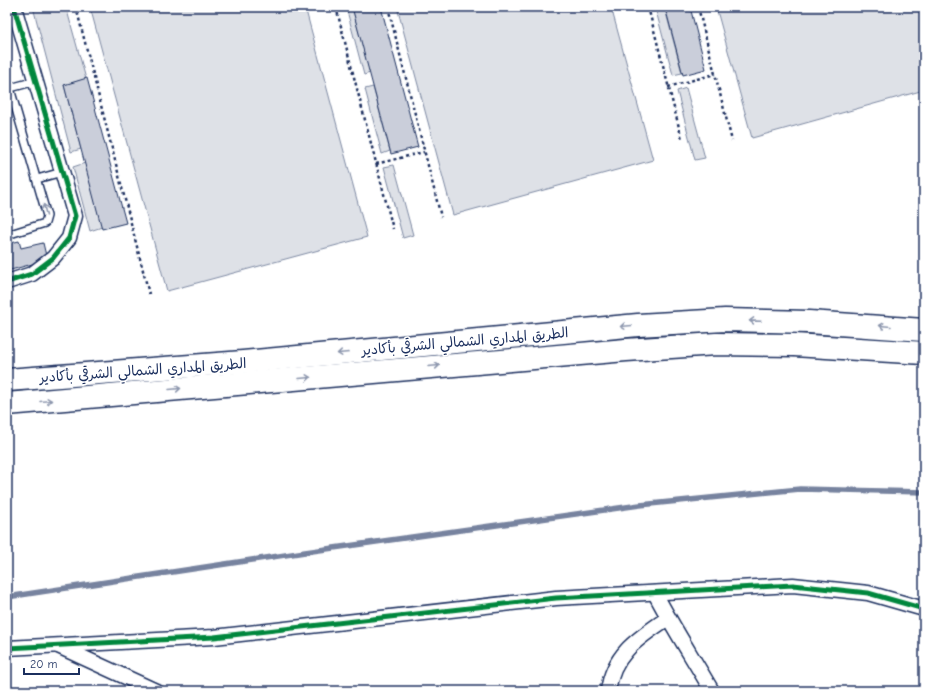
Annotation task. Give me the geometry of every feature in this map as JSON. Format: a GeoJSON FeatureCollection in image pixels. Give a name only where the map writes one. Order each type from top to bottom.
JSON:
{"type":"FeatureCollection","features":[{"type":"Feature","properties":{"kind":"highway","name":"الطريق المداري الشمالي الشرقي بأكادير"},"geometry":{"type":"LineString","coordinates":[[7,380],[243,362],[638,325],[718,320],[809,322],[924,330]]}},
{"type":"Feature","properties":{"kind":"highway","name":"الطريق المداري الشمالي الشرقي بأكادير"},"geometry":{"type":"LineString","coordinates":[[7,404],[626,350],[716,344],[794,345],[924,353]]}},
{"type":"Feature","properties":{"kind":"street"},"geometry":{"type":"LineString","coordinates":[[7,282],[32,274],[53,258],[69,238],[75,216],[14,7]]}},
{"type":"Feature","properties":{"kind":"street"},"geometry":{"type":"LineString","coordinates":[[7,648],[214,637],[556,598],[793,585],[868,593],[924,609]]}},
{"type":"Feature","properties":{"kind":"street"},"geometry":{"type":"LineString","coordinates":[[655,593],[668,618],[687,646],[712,691]]}},
{"type":"Feature","properties":{"kind":"street"},"geometry":{"type":"LineString","coordinates":[[608,691],[610,676],[619,659],[633,642],[668,618]]}},
{"type":"Feature","properties":{"kind":"street"},"geometry":{"type":"LineString","coordinates":[[55,645],[156,691]]}},
{"type":"Feature","properties":{"kind":"lane"},"geometry":{"type":"LineString","coordinates":[[7,78],[47,216],[45,223],[7,235]]}},
{"type":"Feature","properties":{"kind":"lane"},"geometry":{"type":"LineString","coordinates":[[10,88],[36,81]]}},
{"type":"Feature","properties":{"kind":"lane"},"geometry":{"type":"LineString","coordinates":[[37,179],[62,172]]}},
{"type":"Feature","properties":{"kind":"path"},"geometry":{"type":"LineString","coordinates":[[76,7],[149,294]]}},
{"type":"Feature","properties":{"kind":"path"},"geometry":{"type":"LineString","coordinates":[[336,7],[393,229]]}},
{"type":"Feature","properties":{"kind":"path"},"geometry":{"type":"LineString","coordinates":[[388,7],[441,217]]}},
{"type":"Feature","properties":{"kind":"path"},"geometry":{"type":"LineString","coordinates":[[648,7],[682,139]]}},
{"type":"Feature","properties":{"kind":"path"},"geometry":{"type":"LineString","coordinates":[[698,7],[732,141]]}},
{"type":"Feature","properties":{"kind":"path"},"geometry":{"type":"LineString","coordinates":[[668,87],[715,74]]}},
{"type":"Feature","properties":{"kind":"path"},"geometry":{"type":"LineString","coordinates":[[376,164],[424,152]]}},
{"type":"Feature","properties":{"kind":"shaded area"},"geometry":{"type":"Polygon","coordinates":[[[33,7],[66,7],[86,79],[64,85],[81,149],[71,152],[33,7]]]}},
{"type":"Feature","properties":{"kind":"shaded area"},"geometry":{"type":"Polygon","coordinates":[[[90,7],[305,7],[367,237],[167,291],[90,7]]]}},
{"type":"Feature","properties":{"kind":"shaded area"},"geometry":{"type":"Polygon","coordinates":[[[346,7],[352,7],[370,73],[364,75],[346,7]]]}},
{"type":"Feature","properties":{"kind":"shaded area"},"geometry":{"type":"Polygon","coordinates":[[[397,7],[611,7],[653,160],[453,215],[397,7]]]}},
{"type":"Feature","properties":{"kind":"shaded area"},"geometry":{"type":"Polygon","coordinates":[[[716,7],[924,7],[924,90],[752,138],[716,7]]]}},
{"type":"Feature","properties":{"kind":"shaded area"},"geometry":{"type":"Polygon","coordinates":[[[665,9],[682,73],[673,75],[656,11],[665,9]]]}},
{"type":"Feature","properties":{"kind":"shaded area"},"geometry":{"type":"Polygon","coordinates":[[[373,87],[390,151],[382,154],[365,89],[373,87]]]}},
{"type":"Feature","properties":{"kind":"shaded area"},"geometry":{"type":"Polygon","coordinates":[[[686,88],[705,158],[695,160],[677,91],[686,88]]]}},
{"type":"Feature","properties":{"kind":"shaded area"},"geometry":{"type":"Polygon","coordinates":[[[85,163],[102,227],[90,231],[73,167],[85,163]]]}},
{"type":"Feature","properties":{"kind":"shaded area"},"geometry":{"type":"Polygon","coordinates":[[[394,165],[413,235],[403,238],[384,167],[394,165]]]}},
{"type":"Feature","properties":{"kind":"building"},"geometry":{"type":"Polygon","coordinates":[[[352,7],[381,7],[418,147],[391,154],[352,7]]]}},
{"type":"Feature","properties":{"kind":"building"},"geometry":{"type":"Polygon","coordinates":[[[665,7],[690,7],[706,69],[683,75],[665,7]]]}},
{"type":"Feature","properties":{"kind":"building"},"geometry":{"type":"Polygon","coordinates":[[[87,78],[126,223],[102,229],[64,85],[87,78]]]}},
{"type":"Feature","properties":{"kind":"building"},"geometry":{"type":"Polygon","coordinates":[[[19,241],[21,248],[43,243],[47,260],[7,271],[7,244],[19,241]]]}},
{"type":"Feature","properties":{"kind":"waterway"},"geometry":{"type":"LineString","coordinates":[[7,597],[305,552],[640,505],[800,489],[924,492]]}},
{"type":"Feature","properties":{"kind":"cycle path"},"geometry":{"type":"LineString","coordinates":[[7,282],[32,274],[53,258],[69,238],[75,216],[14,7]]}},
{"type":"Feature","properties":{"kind":"cycle path"},"geometry":{"type":"LineString","coordinates":[[7,648],[214,637],[556,598],[793,585],[868,593],[924,609]]}}]}
